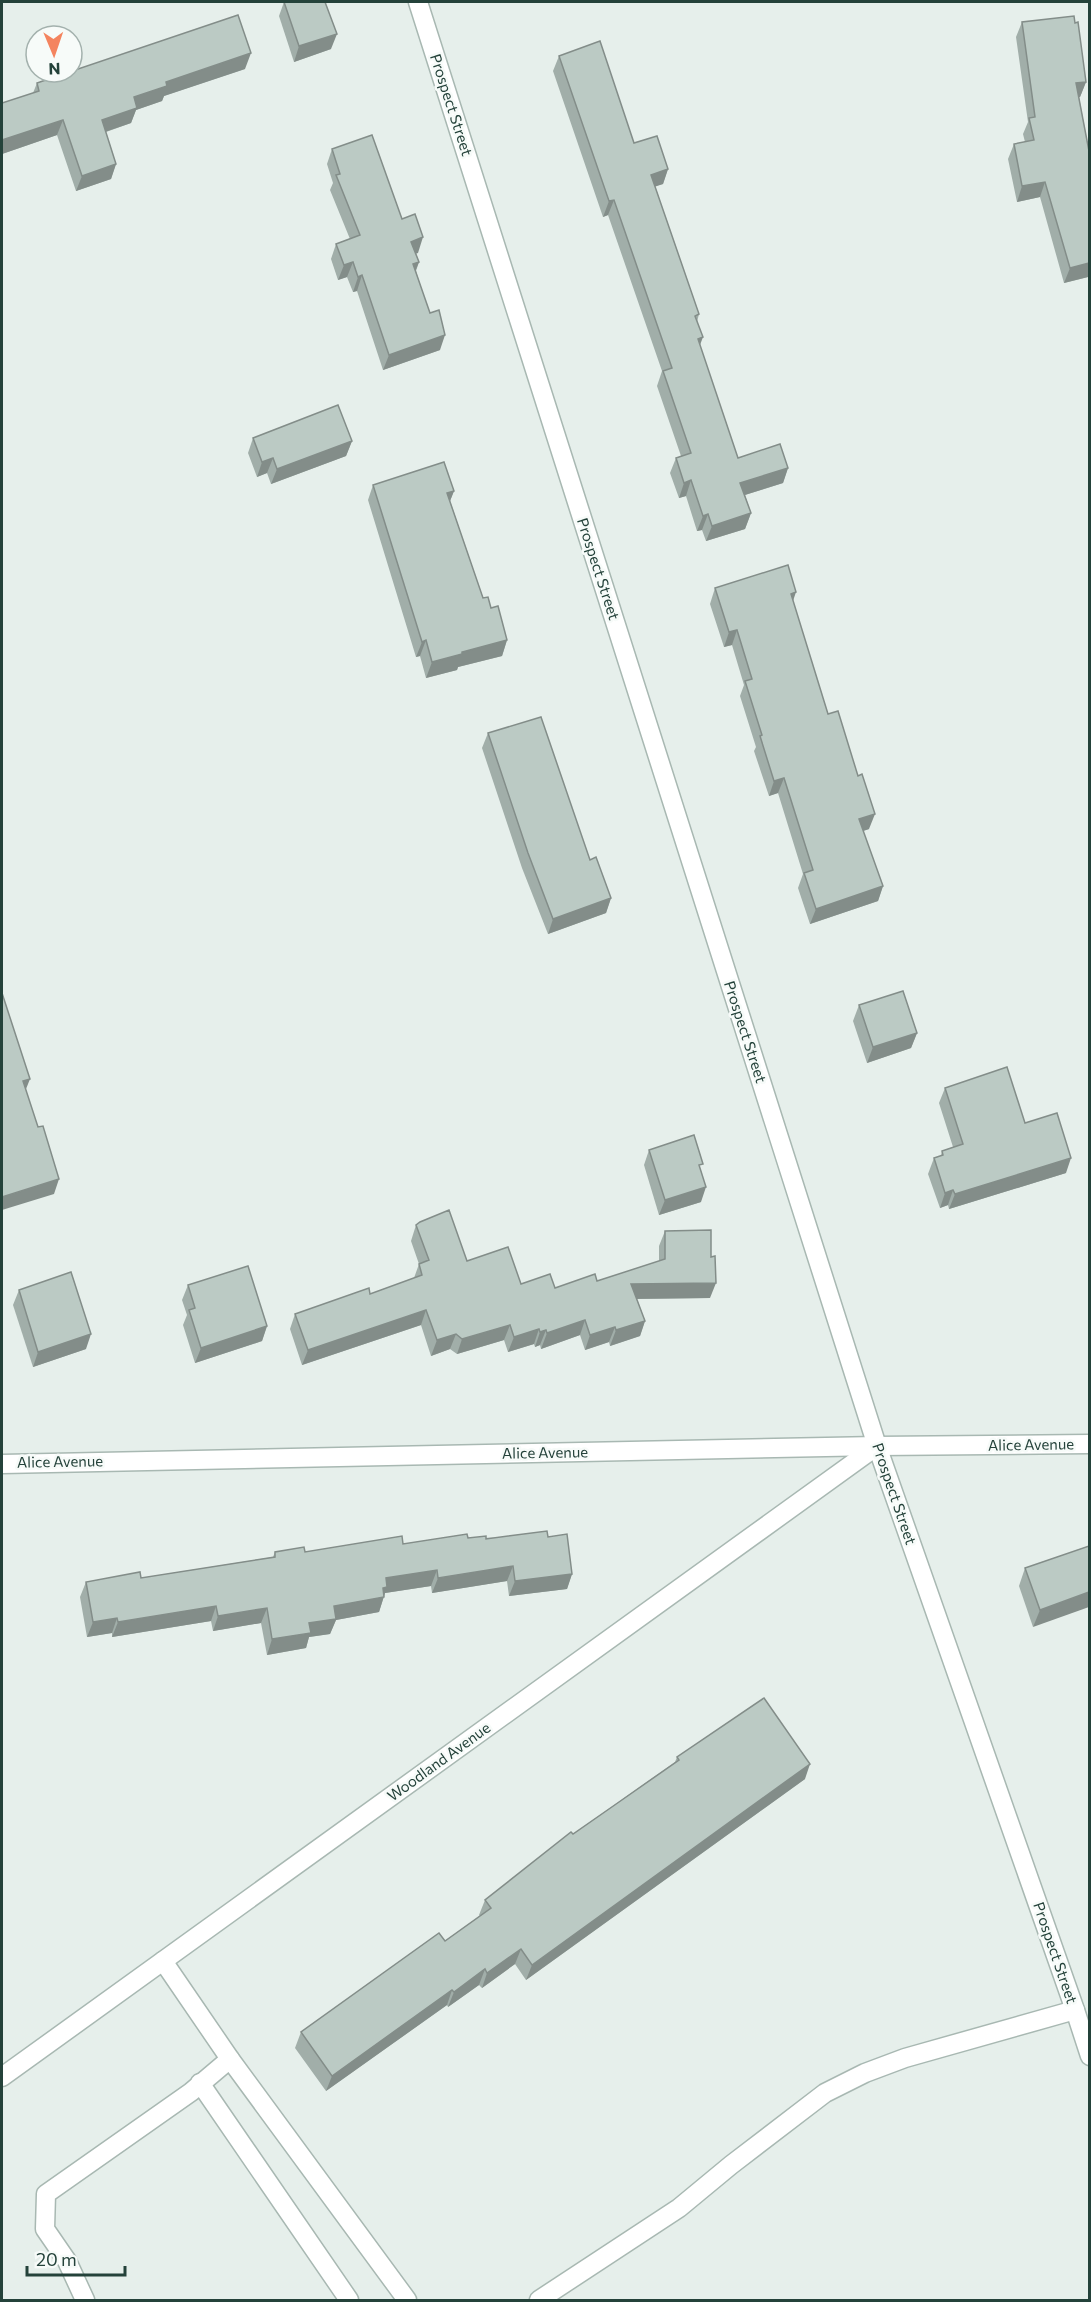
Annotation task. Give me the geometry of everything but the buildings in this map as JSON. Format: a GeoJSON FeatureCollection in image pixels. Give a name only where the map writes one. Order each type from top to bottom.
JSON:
{"type":"FeatureCollection","features":[{"type":"Feature","properties":{"kind":"street","name":"Prospect Street"},"geometry":{"type":"LineString","coordinates":[[418,2],[877,1446],[1075,2010],[1089,2056]]}},
{"type":"Feature","properties":{"kind":"street","name":"Alice Avenue"},"geometry":{"type":"LineString","coordinates":[[2,1464],[877,1446],[1089,1444]]}},
{"type":"Feature","properties":{"kind":"street","name":"Woodland Avenue"},"geometry":{"type":"LineString","coordinates":[[2,2077],[877,1446]]}},
{"type":"Feature","properties":{"kind":"street"},"geometry":{"type":"LineString","coordinates":[[163,1961],[230,2059],[406,2301]]}},
{"type":"Feature","properties":{"kind":"street"},"geometry":{"type":"LineString","coordinates":[[539,2301],[679,2208],[825,2093],[865,2073],[905,2058],[1075,2010]]}},
{"type":"Feature","properties":{"kind":"street"},"geometry":{"type":"LineString","coordinates":[[85,2301],[67,2261],[45,2229],[46,2194],[230,2059]]}},
{"type":"Feature","properties":{"kind":"street"},"geometry":{"type":"LineString","coordinates":[[200,2083],[349,2301]]}}]}
